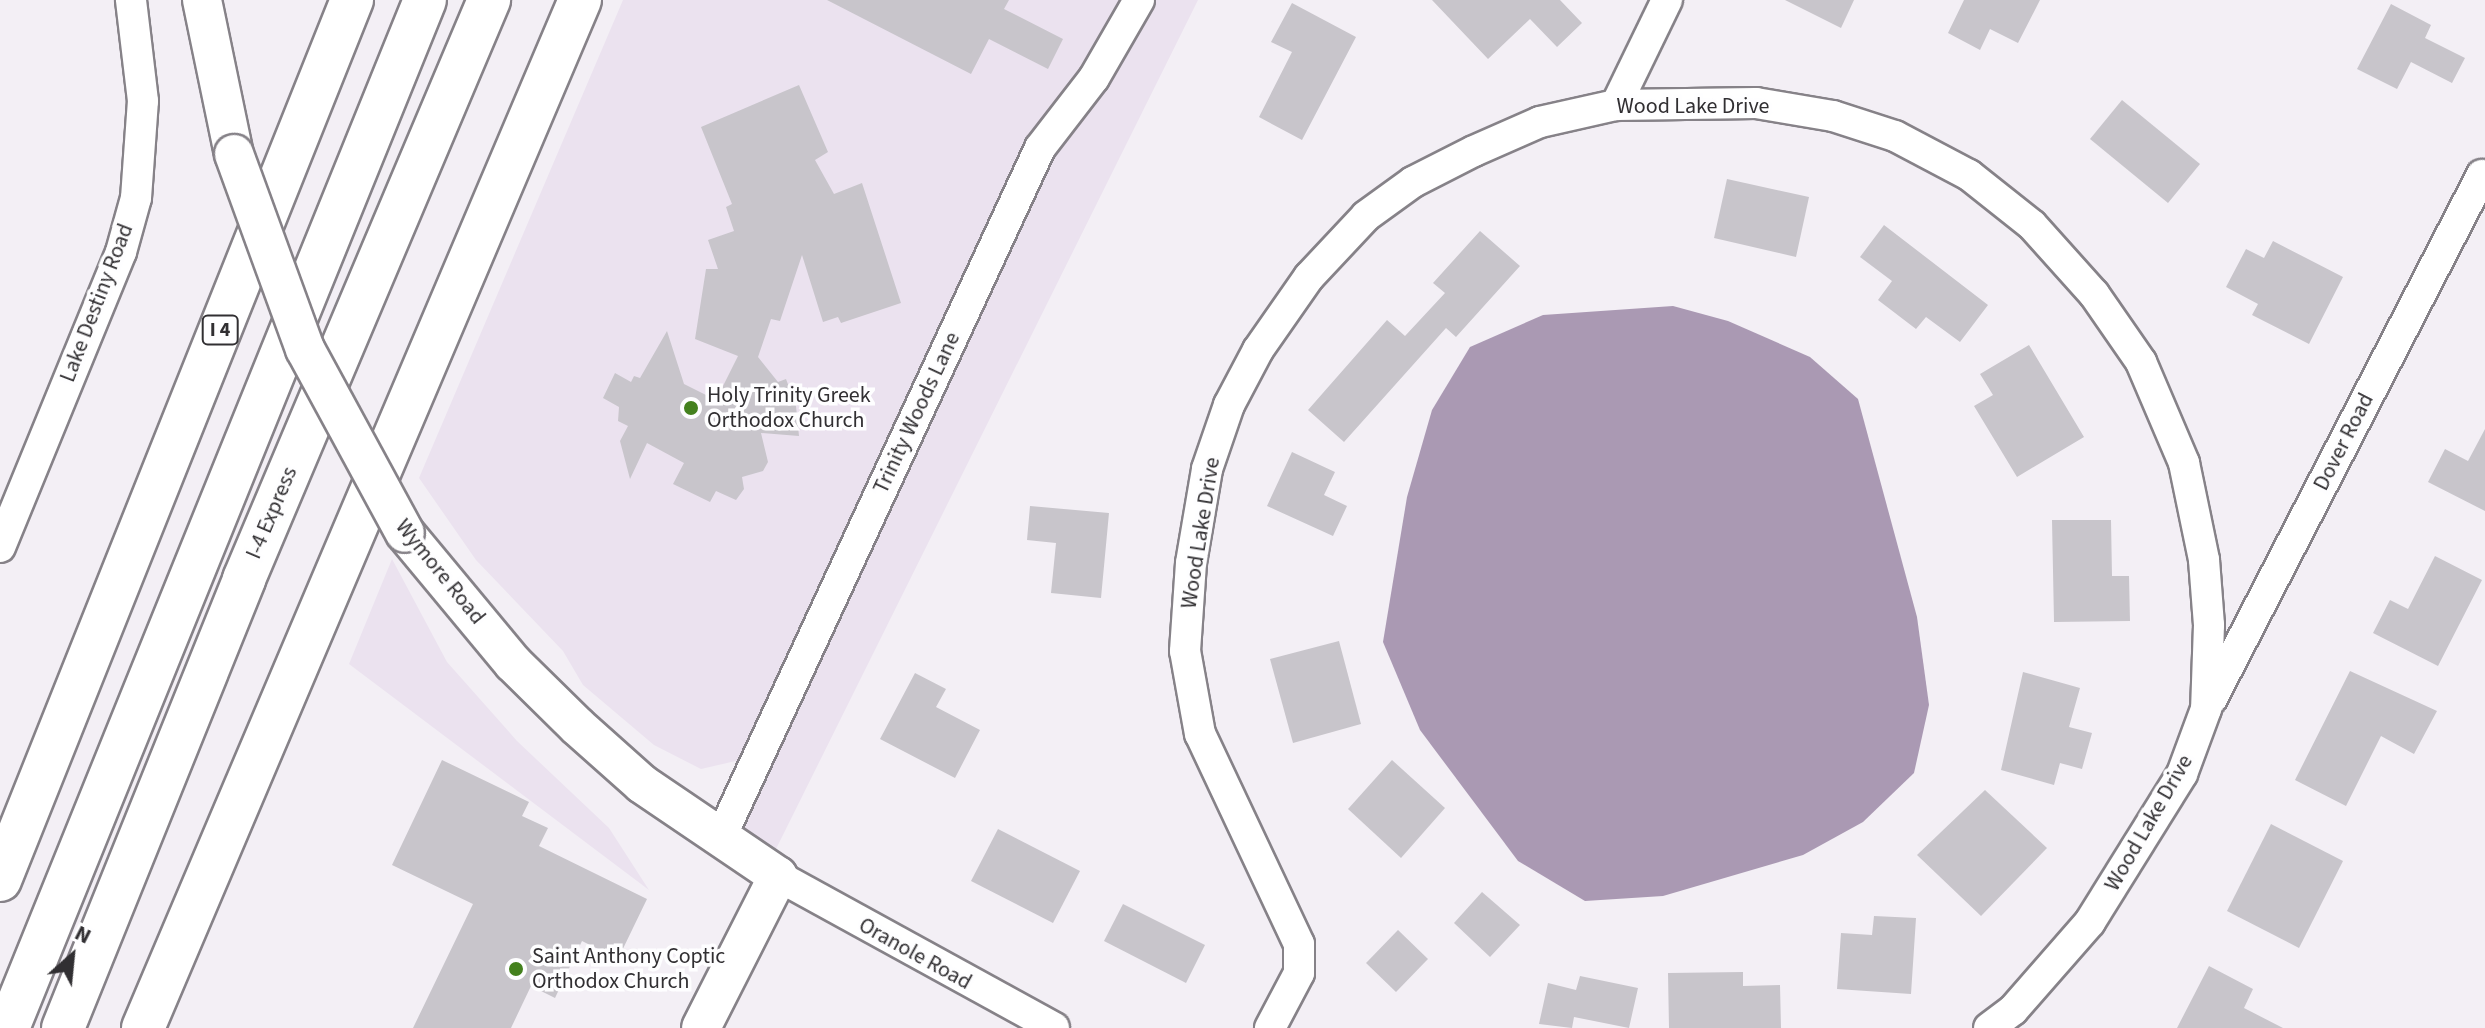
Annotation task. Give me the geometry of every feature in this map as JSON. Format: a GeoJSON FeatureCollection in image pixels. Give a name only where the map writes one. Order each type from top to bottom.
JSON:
{"type":"FeatureCollection","features":[{"type":"Feature","properties":{"kind":"highway","name":"I 4"},"geometry":{"type":"LineString","coordinates":[[0,880],[352,0]]}},
{"type":"Feature","properties":{"kind":"highway"},"geometry":{"type":"LineString","coordinates":[[8,1028],[425,0]]}},
{"type":"Feature","properties":{"kind":"highway","name":"I-4 Express"},"geometry":{"type":"LineString","coordinates":[[63,1028],[244,579],[489,0]]}},
{"type":"Feature","properties":{"kind":"highway"},"geometry":{"type":"LineString","coordinates":[[143,1028],[580,0]]}},
{"type":"Feature","properties":{"kind":"main road","name":"Wymore Road"},"geometry":{"type":"LineString","coordinates":[[202,0],[234,154],[305,349],[405,533],[513,663],[577,726],[642,784],[778,876]]}},
{"type":"Feature","properties":{"kind":"main road"},"geometry":{"type":"LineString","coordinates":[[701,1028],[778,876]]}},
{"type":"Feature","properties":{"kind":"street","name":"Lake Destiny Road"},"geometry":{"type":"LineString","coordinates":[[0,547],[121,252],[136,198],[143,101],[131,0]]}},
{"type":"Feature","properties":{"kind":"street","name":"Trinity Woods Lane"},"geometry":{"type":"LineString","coordinates":[[720,839],[1040,148],[1094,78],[1139,0]]}},
{"type":"Feature","properties":{"kind":"street"},"geometry":{"type":"LineString","coordinates":[[1616,105],[1667,0]]}},
{"type":"Feature","properties":{"kind":"street","name":"Wood Lake Drive"},"geometry":{"type":"LineString","coordinates":[[1270,1028],[1299,973],[1299,944],[1200,734],[1185,651],[1191,563],[1207,469],[1229,405],[1258,350],[1309,277],[1366,216],[1413,182],[1540,122],[1616,105],[1756,103],[1833,116],[1895,136],[1969,175],[2032,225],[2094,294],[2141,362],[2184,463],[2204,560],[2209,625],[2206,709],[2182,774],[2090,922],[2013,1010],[1989,1028]]}},
{"type":"Feature","properties":{"kind":"street","name":"Dover Road"},"geometry":{"type":"LineString","coordinates":[[2206,709],[2482,175]]}},
{"type":"Feature","properties":{"kind":"street","name":"Oranole Road"},"geometry":{"type":"LineString","coordinates":[[778,876],[1054,1028]]}},
{"type":"Feature","properties":{"kind":"shaded area"},"geometry":{"type":"Polygon","coordinates":[[[623,0],[1123,0],[1083,70],[1028,143],[740,760],[701,769],[654,745],[583,685],[563,651],[476,560],[419,478],[623,0]]]}},
{"type":"Feature","properties":{"kind":"shaded area"},"geometry":{"type":"Polygon","coordinates":[[[1155,0],[1198,0],[773,855],[737,832],[1052,156],[1106,85],[1155,0]]]}},
{"type":"Feature","properties":{"kind":"shaded area"},"geometry":{"type":"Polygon","coordinates":[[[1673,306],[1728,321],[1810,357],[1858,399],[1917,617],[1929,705],[1914,773],[1863,822],[1803,855],[1663,896],[1585,901],[1518,861],[1420,730],[1383,642],[1407,497],[1432,410],[1470,347],[1543,315],[1673,306]]]}},
{"type":"Feature","properties":{"kind":"shaded area"},"geometry":{"type":"Polygon","coordinates":[[[392,559],[447,662],[517,741],[609,828],[649,890],[349,664],[392,559]]]}},
{"type":"Feature","properties":{"kind":"building"},"geometry":{"type":"Polygon","coordinates":[[[827,0],[1009,0],[1004,9],[1063,39],[1048,69],[989,39],[971,74],[827,0]]]}},
{"type":"Feature","properties":{"kind":"building"},"geometry":{"type":"Polygon","coordinates":[[[1432,0],[1560,0],[1582,23],[1557,47],[1530,19],[1488,59],[1432,0]]]}},
{"type":"Feature","properties":{"kind":"building"},"geometry":{"type":"Polygon","coordinates":[[[1785,0],[1854,0],[1841,28],[1785,0]]]}},
{"type":"Feature","properties":{"kind":"building"},"geometry":{"type":"Polygon","coordinates":[[[1964,0],[2040,0],[2018,43],[1990,29],[1980,50],[1948,33],[1964,0]]]}},
{"type":"Feature","properties":{"kind":"building"},"geometry":{"type":"Polygon","coordinates":[[[1292,3],[1356,37],[1302,140],[1259,117],[1292,52],[1271,42],[1292,3]]]}},
{"type":"Feature","properties":{"kind":"building"},"geometry":{"type":"Polygon","coordinates":[[[2391,4],[2431,25],[2425,38],[2465,58],[2452,83],[2411,62],[2397,89],[2357,69],[2391,4]]]}},
{"type":"Feature","properties":{"kind":"building"},"geometry":{"type":"Polygon","coordinates":[[[799,85],[828,152],[815,160],[834,194],[862,183],[901,303],[841,323],[838,317],[823,322],[802,255],[780,321],[771,319],[758,357],[778,382],[786,379],[796,406],[799,436],[761,433],[768,462],[763,471],[742,477],[744,489],[736,500],[716,491],[710,502],[673,484],[684,463],[647,443],[630,479],[620,441],[628,426],[618,421],[619,407],[603,398],[615,373],[631,382],[634,376],[640,378],[667,331],[684,384],[716,400],[738,356],[695,339],[706,269],[718,269],[708,240],[734,231],[726,207],[732,204],[701,127],[799,85]]]}},
{"type":"Feature","properties":{"kind":"building"},"geometry":{"type":"Polygon","coordinates":[[[2122,100],[2200,164],[2168,203],[2090,139],[2122,100]]]}},
{"type":"Feature","properties":{"kind":"building"},"geometry":{"type":"Polygon","coordinates":[[[1727,179],[1809,197],[1796,257],[1714,238],[1727,179]]]}},
{"type":"Feature","properties":{"kind":"building"},"geometry":{"type":"Polygon","coordinates":[[[1884,225],[1988,305],[1960,342],[1926,317],[1916,329],[1878,300],[1892,281],[1860,257],[1884,225]]]}},
{"type":"Feature","properties":{"kind":"building"},"geometry":{"type":"Polygon","coordinates":[[[1480,231],[1520,266],[1456,337],[1446,328],[1344,442],[1308,410],[1387,320],[1405,336],[1445,293],[1433,283],[1480,231]]]}},
{"type":"Feature","properties":{"kind":"building"},"geometry":{"type":"Polygon","coordinates":[[[2273,241],[2343,277],[2309,344],[2252,315],[2258,304],[2226,287],[2246,249],[2264,258],[2273,241]]]}},
{"type":"Feature","properties":{"kind":"building"},"geometry":{"type":"Polygon","coordinates":[[[2029,345],[2084,437],[2017,477],[1974,406],[1993,395],[1980,374],[2029,345]]]}},
{"type":"Feature","properties":{"kind":"building"},"geometry":{"type":"Polygon","coordinates":[[[2485,429],[2485,511],[2428,482],[2445,449],[2468,461],[2485,429]]]}},
{"type":"Feature","properties":{"kind":"building"},"geometry":{"type":"Polygon","coordinates":[[[1292,452],[1335,472],[1324,495],[1347,506],[1333,536],[1267,506],[1292,452]]]}},
{"type":"Feature","properties":{"kind":"building"},"geometry":{"type":"Polygon","coordinates":[[[1030,506],[1109,513],[1101,598],[1051,593],[1056,543],[1027,540],[1030,506]]]}},
{"type":"Feature","properties":{"kind":"building"},"geometry":{"type":"Polygon","coordinates":[[[2052,520],[2111,520],[2112,576],[2129,576],[2130,621],[2054,622],[2052,520]]]}},
{"type":"Feature","properties":{"kind":"building"},"geometry":{"type":"Polygon","coordinates":[[[2435,556],[2482,580],[2438,666],[2373,633],[2390,600],[2408,609],[2435,556]]]}},
{"type":"Feature","properties":{"kind":"building"},"geometry":{"type":"Polygon","coordinates":[[[1339,641],[1361,724],[1293,743],[1270,659],[1339,641]]]}},
{"type":"Feature","properties":{"kind":"building"},"geometry":{"type":"Polygon","coordinates":[[[2350,671],[2437,711],[2414,754],[2381,736],[2346,806],[2295,780],[2350,671]]]}},
{"type":"Feature","properties":{"kind":"building"},"geometry":{"type":"Polygon","coordinates":[[[2023,672],[2080,688],[2069,727],[2092,733],[2082,769],[2060,763],[2054,785],[2001,770],[2023,672]]]}},
{"type":"Feature","properties":{"kind":"building"},"geometry":{"type":"Polygon","coordinates":[[[915,673],[946,689],[936,707],[980,730],[955,778],[880,739],[915,673]]]}},
{"type":"Feature","properties":{"kind":"building"},"geometry":{"type":"Polygon","coordinates":[[[442,760],[529,802],[522,816],[548,828],[539,846],[647,899],[618,959],[582,941],[555,998],[531,986],[511,1028],[413,1028],[473,904],[392,865],[442,760]]]}},
{"type":"Feature","properties":{"kind":"building"},"geometry":{"type":"Polygon","coordinates":[[[1392,760],[1445,808],[1401,858],[1348,809],[1392,760]]]}},
{"type":"Feature","properties":{"kind":"building"},"geometry":{"type":"Polygon","coordinates":[[[1985,790],[2047,848],[1981,916],[1917,855],[1985,790]]]}},
{"type":"Feature","properties":{"kind":"building"},"geometry":{"type":"Polygon","coordinates":[[[2271,824],[2343,861],[2299,948],[2227,911],[2271,824]]]}},
{"type":"Feature","properties":{"kind":"building"},"geometry":{"type":"Polygon","coordinates":[[[998,829],[1080,871],[1053,923],[971,881],[998,829]]]}},
{"type":"Feature","properties":{"kind":"building"},"geometry":{"type":"Polygon","coordinates":[[[1482,892],[1520,925],[1490,957],[1454,923],[1482,892]]]}},
{"type":"Feature","properties":{"kind":"building"},"geometry":{"type":"Polygon","coordinates":[[[1123,904],[1205,945],[1186,983],[1104,941],[1123,904]]]}},
{"type":"Feature","properties":{"kind":"building"},"geometry":{"type":"Polygon","coordinates":[[[1874,916],[1916,918],[1911,994],[1837,989],[1841,933],[1872,935],[1874,916]]]}},
{"type":"Feature","properties":{"kind":"building"},"geometry":{"type":"Polygon","coordinates":[[[1398,930],[1428,959],[1396,992],[1366,963],[1398,930]]]}},
{"type":"Feature","properties":{"kind":"building"},"geometry":{"type":"Polygon","coordinates":[[[2209,966],[2253,989],[2244,1008],[2283,1028],[2177,1028],[2209,966]]]}},
{"type":"Feature","properties":{"kind":"building"},"geometry":{"type":"Polygon","coordinates":[[[1743,972],[1743,986],[1780,985],[1781,1028],[1669,1028],[1668,973],[1743,972]]]}},
{"type":"Feature","properties":{"kind":"building"},"geometry":{"type":"Polygon","coordinates":[[[1580,976],[1638,988],[1629,1028],[1574,1017],[1572,1028],[1539,1024],[1548,983],[1576,990],[1580,976]]]}},
{"type":"Feature","properties":{"kind":"place","name":"Holy Trinity Greek Orthodox Church"},"geometry":{"type":"Point","coordinates":[691,408]}},
{"type":"Feature","properties":{"kind":"place","name":"Saint Anthony Coptic Orthodox Church"},"geometry":{"type":"Point","coordinates":[516,969]}}]}
